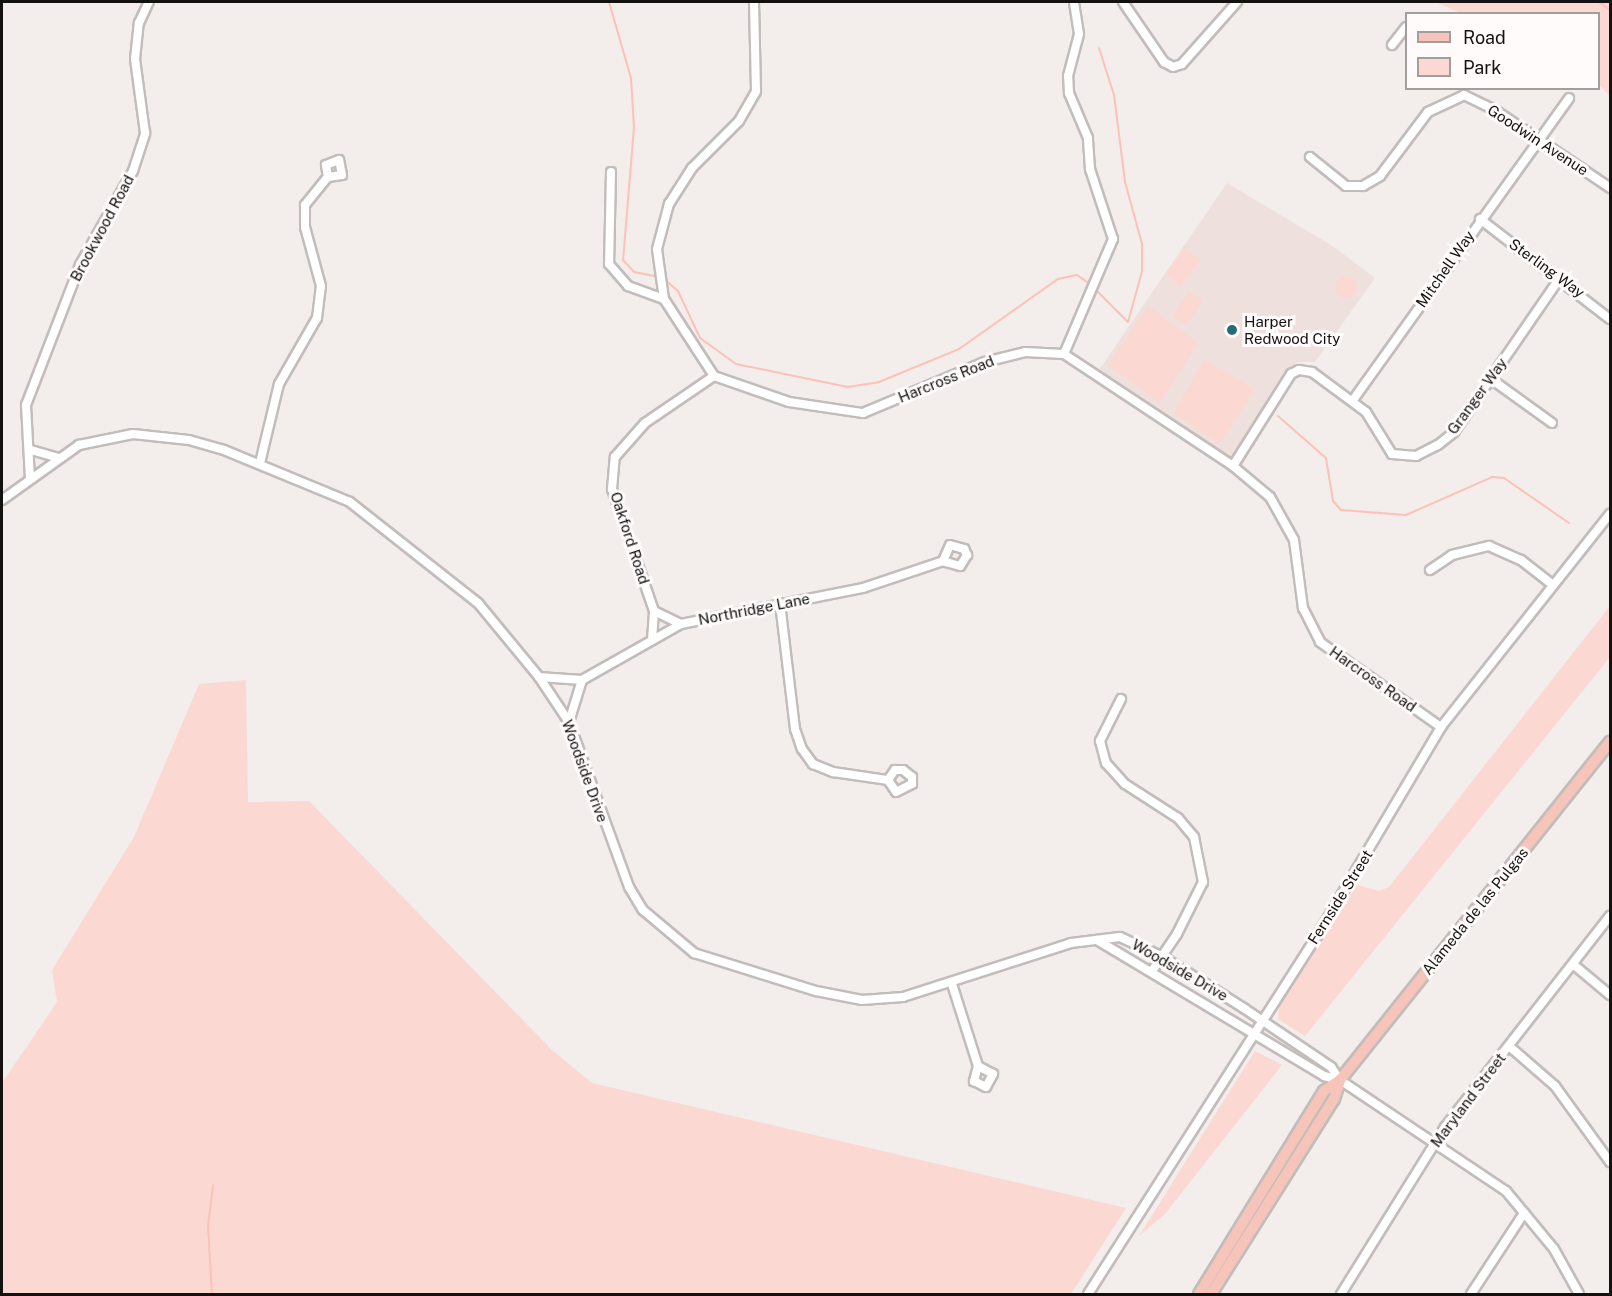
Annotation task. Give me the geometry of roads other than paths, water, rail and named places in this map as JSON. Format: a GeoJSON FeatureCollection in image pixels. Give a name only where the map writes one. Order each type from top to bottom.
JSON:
{"type":"FeatureCollection","features":[{"type":"Feature","properties":{"kind":"main road","name":"Alameda de las Pulgas"},"geometry":{"type":"LineString","coordinates":[[1199,1294],[1324,1091],[1340,1080],[1611,742]]}},
{"type":"Feature","properties":{"kind":"main road","name":"Alameda de las Pulgas"},"geometry":{"type":"LineString","coordinates":[[1211,1294],[1334,1099],[1340,1080]]}},
{"type":"Feature","properties":{"kind":"street","name":"Brookwood Road"},"geometry":{"type":"LineString","coordinates":[[30,479],[30,450],[25,431],[26,405],[47,345],[80,265],[133,171],[145,133],[135,59],[139,23],[149,2]]}},
{"type":"Feature","properties":{"kind":"street"},"geometry":{"type":"LineString","coordinates":[[714,376],[664,299],[657,249],[669,204],[692,168],[740,120],[756,92],[754,2]]}},
{"type":"Feature","properties":{"kind":"street"},"geometry":{"type":"LineString","coordinates":[[1064,354],[1097,283],[1113,239],[1090,169],[1088,138],[1070,93],[1068,76],[1079,34],[1074,2]]}},
{"type":"Feature","properties":{"kind":"street"},"geometry":{"type":"LineString","coordinates":[[1123,2],[1164,62],[1173,67],[1182,64],[1237,2]]}},
{"type":"Feature","properties":{"kind":"street"},"geometry":{"type":"LineString","coordinates":[[1392,45],[1405,29]]}},
{"type":"Feature","properties":{"kind":"street"},"geometry":{"type":"LineString","coordinates":[[1310,157],[1346,186],[1363,186],[1380,176],[1428,112],[1464,92]]}},
{"type":"Feature","properties":{"kind":"street","name":"Goodwin Avenue"},"geometry":{"type":"LineString","coordinates":[[1464,92],[1611,188]]}},
{"type":"Feature","properties":{"kind":"street","name":"Mitchell Way"},"geometry":{"type":"LineString","coordinates":[[1353,400],[1480,219],[1569,98]]}},
{"type":"Feature","properties":{"kind":"street"},"geometry":{"type":"LineString","coordinates":[[611,172],[609,264],[628,286],[664,299]]}},
{"type":"Feature","properties":{"kind":"street"},"geometry":{"type":"LineString","coordinates":[[260,464],[279,384],[317,318],[321,286],[305,227],[305,205],[328,177]]}},
{"type":"Feature","properties":{"kind":"street","name":"Sterling Way"},"geometry":{"type":"LineString","coordinates":[[1480,219],[1611,319]]}},
{"type":"Feature","properties":{"kind":"street","name":"Granger Way"},"geometry":{"type":"LineString","coordinates":[[1233,466],[1291,374],[1311,372],[1353,400],[1366,412],[1392,454],[1416,456],[1454,432],[1560,278]]}},
{"type":"Feature","properties":{"kind":"street","name":"Harcross Road"},"geometry":{"type":"LineString","coordinates":[[714,376],[789,402],[863,413],[985,362],[1024,352],[1064,354],[1233,466],[1270,497],[1294,540],[1303,608],[1320,642],[1441,727]]}},
{"type":"Feature","properties":{"kind":"street","name":"Oakford Road"},"geometry":{"type":"LineString","coordinates":[[652,640],[654,611],[612,489],[615,457],[645,423],[714,376]]}},
{"type":"Feature","properties":{"kind":"street"},"geometry":{"type":"LineString","coordinates":[[1491,379],[1552,423]]}},
{"type":"Feature","properties":{"kind":"street","name":"Woodside Drive"},"geometry":{"type":"LineString","coordinates":[[2,500],[59,458],[100,439],[133,434],[189,440],[330,491],[381,525],[478,603],[539,677],[569,722],[629,887],[643,910],[694,953],[839,998],[903,997],[952,984],[1044,950],[1095,939],[1120,937],[1163,957],[1331,1067],[1340,1080]]}},
{"type":"Feature","properties":{"kind":"street"},"geometry":{"type":"LineString","coordinates":[[30,450],[59,458]]}},
{"type":"Feature","properties":{"kind":"street","name":"Fernside Street"},"geometry":{"type":"LineString","coordinates":[[1088,1294],[1259,1021],[1317,936],[1441,727],[1611,514]]}},
{"type":"Feature","properties":{"kind":"street"},"geometry":{"type":"LineString","coordinates":[[1430,570],[1452,555],[1489,546],[1521,560],[1553,585]]}},
{"type":"Feature","properties":{"kind":"street","name":"Northridge Lane"},"geometry":{"type":"LineString","coordinates":[[582,680],[681,624],[863,588],[943,561]]}},
{"type":"Feature","properties":{"kind":"street"},"geometry":{"type":"LineString","coordinates":[[780,603],[795,729],[802,749],[813,764],[833,772],[888,780]]}},
{"type":"Feature","properties":{"kind":"street"},"geometry":{"type":"LineString","coordinates":[[654,611],[681,624]]}},
{"type":"Feature","properties":{"kind":"street"},"geometry":{"type":"LineString","coordinates":[[539,677],[582,680],[569,722]]}},
{"type":"Feature","properties":{"kind":"street"},"geometry":{"type":"LineString","coordinates":[[1121,699],[1100,741],[1106,763],[1125,784],[1178,818],[1194,837],[1203,882],[1163,957],[1152,971]]}},
{"type":"Feature","properties":{"kind":"street","name":"Maryland Street"},"geometry":{"type":"LineString","coordinates":[[1341,1294],[1436,1140],[1611,916]]}},
{"type":"Feature","properties":{"kind":"street","name":"Woodside Drive"},"geometry":{"type":"LineString","coordinates":[[1095,939],[1152,971],[1324,1076],[1340,1080]]}},
{"type":"Feature","properties":{"kind":"street"},"geometry":{"type":"LineString","coordinates":[[1574,965],[1611,994]]}},
{"type":"Feature","properties":{"kind":"street"},"geometry":{"type":"LineString","coordinates":[[952,984],[978,1066]]}},
{"type":"Feature","properties":{"kind":"street"},"geometry":{"type":"LineString","coordinates":[[1509,1046],[1555,1086],[1611,1162]]}},
{"type":"Feature","properties":{"kind":"street"},"geometry":{"type":"LineString","coordinates":[[1340,1080],[1436,1140],[1506,1191],[1554,1249],[1580,1294]]}},
{"type":"Feature","properties":{"kind":"street"},"geometry":{"type":"LineString","coordinates":[[1471,1294],[1524,1213]]}},
{"type":"Feature","properties":{"kind":"waterway"},"geometry":{"type":"LineString","coordinates":[[609,2],[631,78],[634,127],[623,260],[634,272],[655,276]]}},
{"type":"Feature","properties":{"kind":"waterway"},"geometry":{"type":"LineString","coordinates":[[1599,2],[1610,10]]}},
{"type":"Feature","properties":{"kind":"waterway"},"geometry":{"type":"LineString","coordinates":[[1094,288],[1128,322],[1142,271],[1142,244],[1125,182],[1114,95],[1099,48]]}},
{"type":"Feature","properties":{"kind":"waterway"},"geometry":{"type":"LineString","coordinates":[[665,280],[678,291],[700,338],[736,364],[848,387],[879,382],[959,349],[1058,279],[1077,275],[1090,284]]}},
{"type":"Feature","properties":{"kind":"waterway"},"geometry":{"type":"LineString","coordinates":[[1278,416],[1326,458],[1333,501],[1341,510],[1406,515],[1492,477],[1504,478],[1569,523]]}},
{"type":"Feature","properties":{"kind":"waterway"},"geometry":{"type":"LineString","coordinates":[[212,1294],[208,1226],[213,1185]]}},
{"type":"Feature","properties":{"kind":"place","name":"Harper Redwood City"},"geometry":{"type":"Point","coordinates":[1232,330]}}]}
